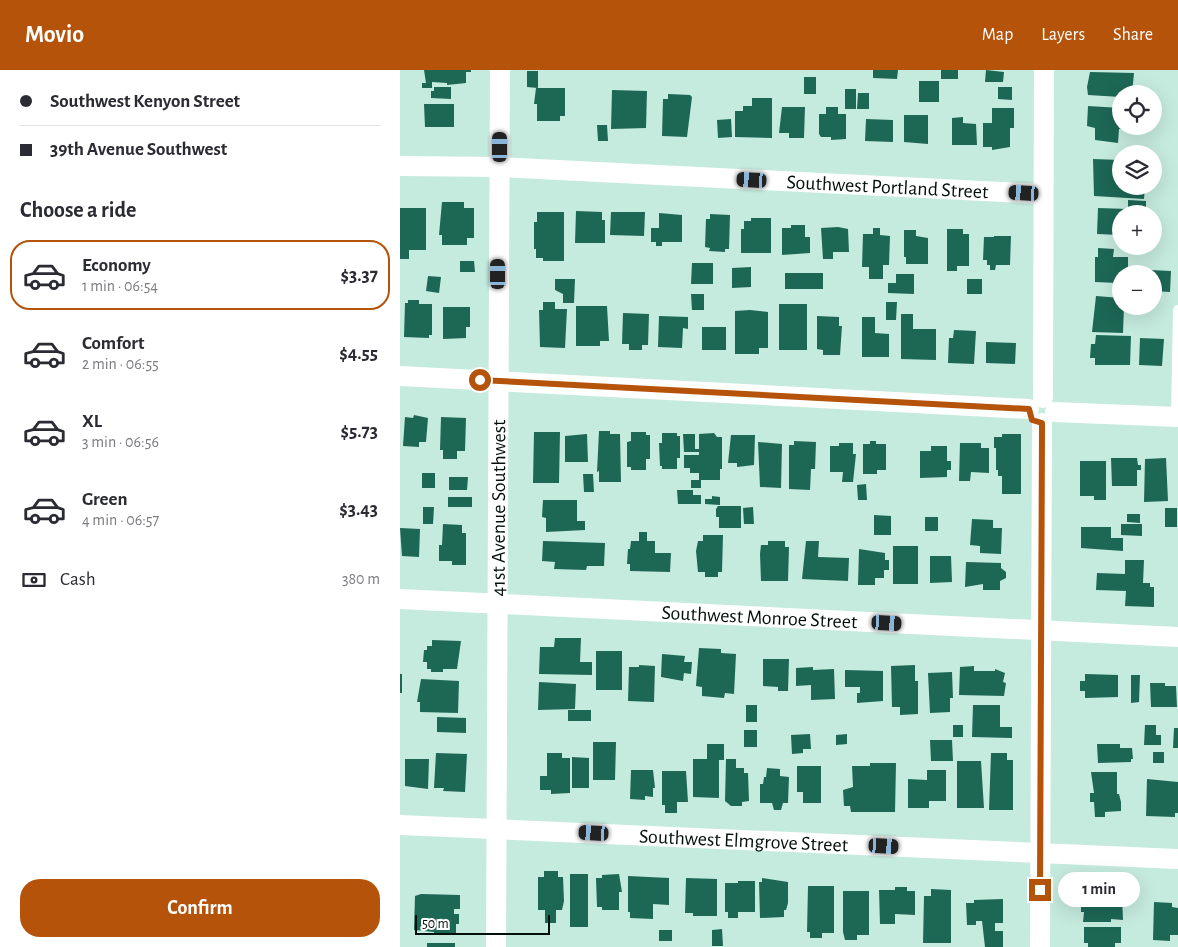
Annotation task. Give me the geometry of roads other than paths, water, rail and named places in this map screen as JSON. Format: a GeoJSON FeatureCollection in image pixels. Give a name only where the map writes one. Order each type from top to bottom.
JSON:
{"type":"FeatureCollection","features":[{"type":"Feature","properties":{"kind":"street","name":"41st Avenue Southwest"},"geometry":{"type":"LineString","coordinates":[[496,947],[497,381],[500,70]]}},
{"type":"Feature","properties":{"kind":"street"},"geometry":{"type":"LineString","coordinates":[[1040,947],[1044,70]]}},
{"type":"Feature","properties":{"kind":"street","name":"Southwest Portland Street"},"geometry":{"type":"LineString","coordinates":[[400,166],[500,167],[1043,194]]}},
{"type":"Feature","properties":{"kind":"street"},"geometry":{"type":"LineString","coordinates":[[400,376],[1177,417]]}},
{"type":"Feature","properties":{"kind":"street","name":"Southwest Monroe Street"},"geometry":{"type":"LineString","coordinates":[[400,599],[1178,637]]}},
{"type":"Feature","properties":{"kind":"street","name":"Southwest Elmgrove Street"},"geometry":{"type":"LineString","coordinates":[[400,825],[1178,859]]}},
{"type":"Feature","properties":{"kind":"lane"},"geometry":{"type":"LineString","coordinates":[[1177,417],[1178,310]]}}]}
